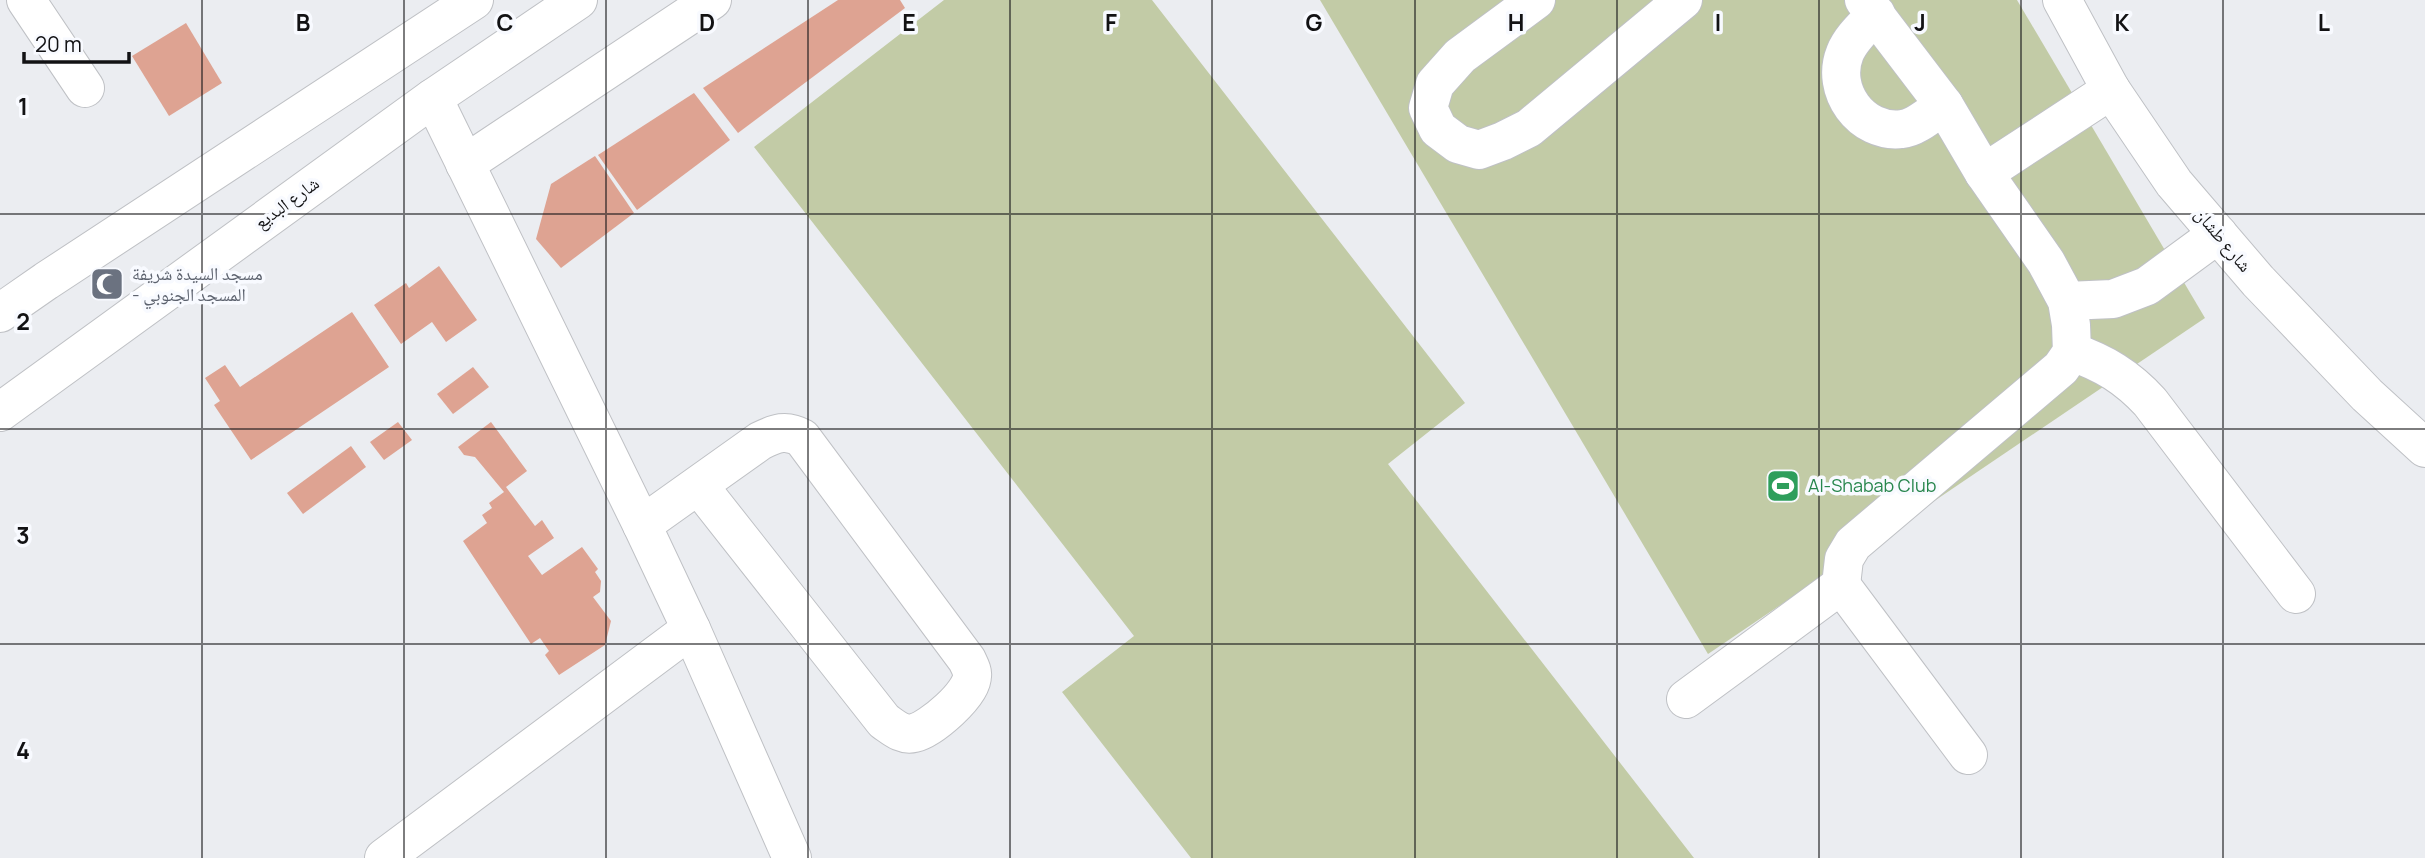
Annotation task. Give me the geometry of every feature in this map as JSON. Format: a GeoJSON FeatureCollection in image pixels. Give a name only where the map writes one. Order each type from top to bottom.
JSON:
{"type":"FeatureCollection","features":[{"type":"Feature","properties":{"kind":"street"},"geometry":{"type":"LineString","coordinates":[[26,0],[85,88]]}},
{"type":"Feature","properties":{"kind":"street"},"geometry":{"type":"LineString","coordinates":[[0,313],[474,0]]}},
{"type":"Feature","properties":{"kind":"street","name":"شارع البديع"},"geometry":{"type":"LineString","coordinates":[[0,412],[433,98],[578,0]]}},
{"type":"Feature","properties":{"kind":"street"},"geometry":{"type":"LineString","coordinates":[[465,164],[712,0]]}},
{"type":"Feature","properties":{"kind":"street"},"geometry":{"type":"LineString","coordinates":[[1511,7],[1435,84],[1428,108],[1438,129],[1458,144],[1479,150],[1529,128],[1683,0]]}},
{"type":"Feature","properties":{"kind":"street","name":"شارع طشان"},"geometry":{"type":"LineString","coordinates":[[2062,0],[2111,90],[2174,183],[2258,281],[2367,395],[2425,447]]}},
{"type":"Feature","properties":{"kind":"street"},"geometry":{"type":"LineString","coordinates":[[1944,105],[1905,129],[1888,129],[1872,124],[1858,115],[1847,102],[1841,70],[1845,53],[1870,7],[1944,105],[1984,173],[2046,262],[2067,301],[2071,325],[2072,352],[2061,368],[1853,544],[1844,559],[1841,585],[1968,755]]}},
{"type":"Feature","properties":{"kind":"street"},"geometry":{"type":"LineString","coordinates":[[1984,173],[2111,90]]}},
{"type":"Feature","properties":{"kind":"street"},"geometry":{"type":"LineString","coordinates":[[433,98],[642,525],[792,858]]}},
{"type":"Feature","properties":{"kind":"street"},"geometry":{"type":"LineString","coordinates":[[2067,301],[2113,299],[2147,286],[2218,234]]}},
{"type":"Feature","properties":{"kind":"street"},"geometry":{"type":"LineString","coordinates":[[0,294],[46,281]]}},
{"type":"Feature","properties":{"kind":"street"},"geometry":{"type":"LineString","coordinates":[[2072,352],[2094,359],[2116,371],[2150,402],[2296,594]]}},
{"type":"Feature","properties":{"kind":"street"},"geometry":{"type":"LineString","coordinates":[[642,525],[760,441],[778,432],[792,432],[802,438],[967,660],[973,675],[970,688],[945,715],[914,733],[901,733],[884,722],[699,486]]}},
{"type":"Feature","properties":{"kind":"street"},"geometry":{"type":"LineString","coordinates":[[1686,699],[1841,585]]}},
{"type":"Feature","properties":{"kind":"street"},"geometry":{"type":"LineString","coordinates":[[384,858],[424,846],[691,629]]}},
{"type":"Feature","properties":{"kind":"green space"},"geometry":{"type":"Polygon","coordinates":[[[944,0],[1152,0],[1465,403],[1388,464],[1694,858],[1191,858],[1062,692],[1134,636],[754,147],[944,0]]]}},
{"type":"Feature","properties":{"kind":"green space","name":"Al-Shabab Club"},"geometry":{"type":"Polygon","coordinates":[[[1320,0],[2017,0],[2205,318],[1708,654],[1320,0]]]}},
{"type":"Feature","properties":{"kind":"building"},"geometry":{"type":"Polygon","coordinates":[[[838,0],[900,0],[905,8],[738,133],[703,88],[838,0]]]}},
{"type":"Feature","properties":{"kind":"building"},"geometry":{"type":"Polygon","coordinates":[[[186,23],[222,83],[169,116],[132,56],[186,23]]]}},
{"type":"Feature","properties":{"kind":"building"},"geometry":{"type":"Polygon","coordinates":[[[694,93],[730,140],[637,210],[598,155],[694,93]]]}},
{"type":"Feature","properties":{"kind":"building"},"geometry":{"type":"Polygon","coordinates":[[[595,156],[634,213],[561,268],[536,239],[551,184],[595,156]]]}},
{"type":"Feature","properties":{"kind":"building"},"geometry":{"type":"Polygon","coordinates":[[[439,266],[477,320],[446,342],[432,322],[401,344],[374,305],[406,283],[409,288],[439,266]]]}},
{"type":"Feature","properties":{"kind":"building"},"geometry":{"type":"Polygon","coordinates":[[[352,312],[389,367],[251,460],[214,405],[220,401],[205,378],[225,365],[240,387],[352,312]]]}},
{"type":"Feature","properties":{"kind":"building"},"geometry":{"type":"Polygon","coordinates":[[[473,367],[489,387],[453,414],[437,394],[473,367]]]}},
{"type":"Feature","properties":{"kind":"building"},"geometry":{"type":"Polygon","coordinates":[[[398,422],[412,440],[384,460],[370,442],[398,422]]]}},
{"type":"Feature","properties":{"kind":"building"},"geometry":{"type":"Polygon","coordinates":[[[491,422],[527,471],[506,487],[535,526],[542,520],[554,538],[528,556],[542,575],[582,547],[598,569],[595,572],[601,581],[600,592],[593,597],[611,621],[605,645],[559,675],[545,655],[549,651],[540,638],[531,644],[463,541],[487,523],[482,515],[492,508],[489,503],[504,492],[475,457],[464,455],[458,447],[491,422]]]}},
{"type":"Feature","properties":{"kind":"building"},"geometry":{"type":"Polygon","coordinates":[[[351,446],[366,467],[303,514],[287,493],[351,446]]]}},
{"type":"Feature","properties":{"kind":"place","name":"مسجد السيدة شريفة - المسجد الجنوبي"},"geometry":{"type":"Point","coordinates":[107,284]}},
{"type":"Feature","properties":{"kind":"place","name":"Al-Shabab Club"},"geometry":{"type":"Point","coordinates":[1783,486]}}]}
